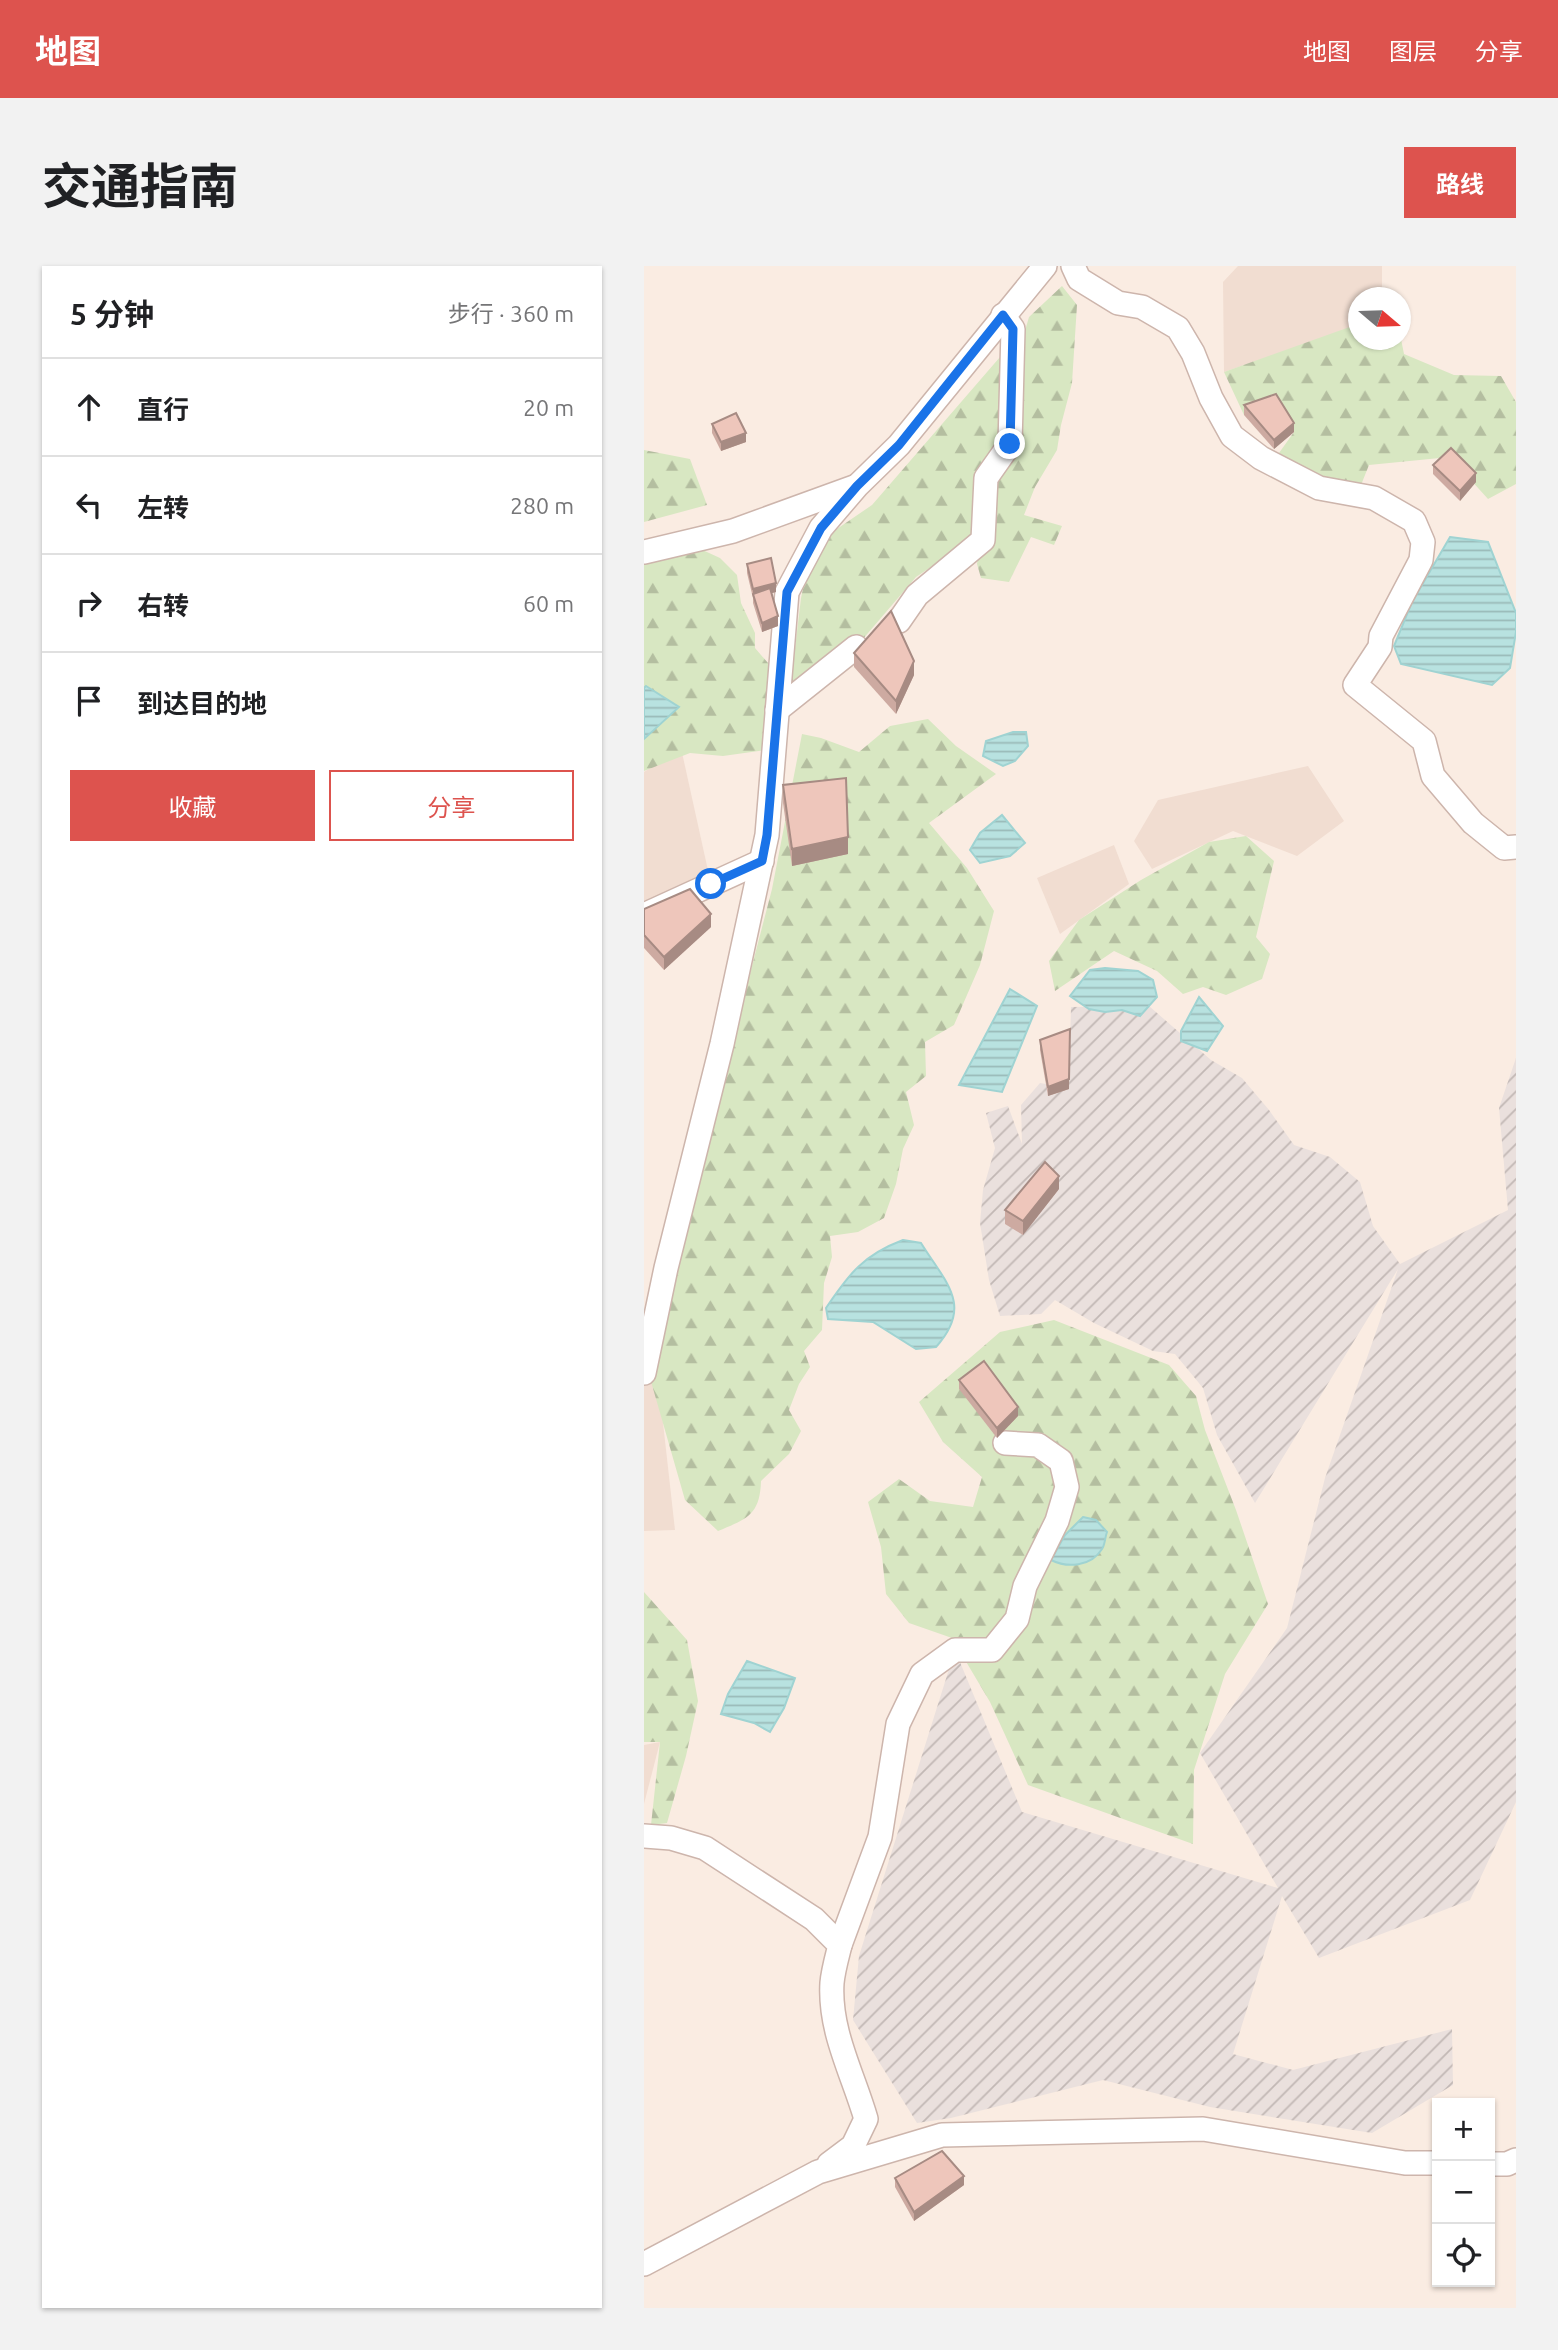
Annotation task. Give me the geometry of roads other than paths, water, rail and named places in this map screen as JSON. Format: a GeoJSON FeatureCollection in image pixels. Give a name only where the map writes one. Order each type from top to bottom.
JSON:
{"type":"FeatureCollection","features":[{"type":"Feature","properties":{"kind":"street"},"geometry":{"type":"LineString","coordinates":[[644,1373],[666,1268],[722,1044],[767,835],[787,592],[821,528],[857,486],[899,445],[1045,266]]}},
{"type":"Feature","properties":{"kind":"street"},"geometry":{"type":"LineString","coordinates":[[1073,266],[1079,279],[1118,303],[1142,307],[1178,328],[1193,353],[1211,398],[1232,436],[1261,458],[1319,488],[1374,498],[1415,521],[1423,542],[1421,560],[1381,636],[1380,647],[1355,685],[1424,741],[1433,776],[1473,823],[1504,848],[1516,847]]}},
{"type":"Feature","properties":{"kind":"street"},"geometry":{"type":"LineString","coordinates":[[899,621],[917,595],[983,540],[986,478],[1010,444],[1013,329],[1003,315]]}},
{"type":"Feature","properties":{"kind":"street"},"geometry":{"type":"LineString","coordinates":[[644,552],[733,531],[857,486]]}},
{"type":"Feature","properties":{"kind":"street"},"geometry":{"type":"LineString","coordinates":[[777,710],[856,647]]}},
{"type":"Feature","properties":{"kind":"street"},"geometry":{"type":"LineString","coordinates":[[644,915],[762,861]]}},
{"type":"Feature","properties":{"kind":"street"},"geometry":{"type":"LineString","coordinates":[[644,2264],[818,2172],[853,2146],[866,2119],[838,2041],[832,1983],[840,1945],[880,1837],[898,1724],[922,1674],[955,1650],[992,1650],[1017,1619],[1025,1586],[1057,1521],[1067,1487],[1061,1461],[1038,1446],[1005,1443]]}},
{"type":"Feature","properties":{"kind":"street"},"geometry":{"type":"LineString","coordinates":[[644,1836],[671,1838],[705,1848],[814,1919],[840,1945]]}},
{"type":"Feature","properties":{"kind":"street"},"geometry":{"type":"LineString","coordinates":[[818,2172],[942,2135],[1203,2129],[1405,2163],[1432,2163]]}},
{"type":"Feature","properties":{"kind":"street"},"geometry":{"type":"LineString","coordinates":[[1495,2164],[1507,2164],[1516,2160]]}},
{"type":"Feature","properties":{"kind":"water"},"geometry":{"type":"Polygon","coordinates":[[[1450,537],[1488,542],[1516,613],[1510,668],[1492,685],[1401,664],[1394,646],[1412,602],[1450,537]]]}},
{"type":"Feature","properties":{"kind":"water"},"geometry":{"type":"Polygon","coordinates":[[[646,686],[679,707],[644,739],[644,688],[646,686]]]}},
{"type":"Feature","properties":{"kind":"water"},"geometry":{"type":"Polygon","coordinates":[[[1013,732],[1026,732],[1028,746],[1015,761],[1003,766],[983,756],[986,741],[1013,732]]]}},
{"type":"Feature","properties":{"kind":"water"},"geometry":{"type":"Polygon","coordinates":[[[1002,815],[1025,843],[1010,856],[980,863],[970,850],[980,833],[1002,815]]]}},
{"type":"Feature","properties":{"kind":"water"},"geometry":{"type":"Polygon","coordinates":[[[1105,968],[1138,971],[1153,980],[1157,997],[1140,1016],[1122,1010],[1105,1012],[1089,1009],[1070,996],[1090,970],[1105,968]]]}},
{"type":"Feature","properties":{"kind":"water"},"geometry":{"type":"Polygon","coordinates":[[[1010,989],[1037,1006],[1002,1092],[959,1085],[1010,989]]]}},
{"type":"Feature","properties":{"kind":"water"},"geometry":{"type":"Polygon","coordinates":[[[1199,997],[1223,1026],[1207,1051],[1181,1041],[1181,1031],[1199,997]]]}},
{"type":"Feature","properties":{"kind":"water"},"geometry":{"type":"Polygon","coordinates":[[[903,1240],[921,1243],[952,1294],[953,1319],[936,1347],[916,1349],[873,1322],[828,1319],[826,1308],[850,1275],[877,1252],[903,1240]]]}},
{"type":"Feature","properties":{"kind":"water"},"geometry":{"type":"Polygon","coordinates":[[[1083,1517],[1096,1520],[1107,1532],[1102,1549],[1092,1559],[1078,1564],[1051,1560],[1065,1535],[1083,1517]]]}},
{"type":"Feature","properties":{"kind":"water"},"geometry":{"type":"Polygon","coordinates":[[[747,1661],[795,1678],[784,1708],[770,1732],[754,1723],[721,1714],[728,1694],[747,1661]]]}}]}
